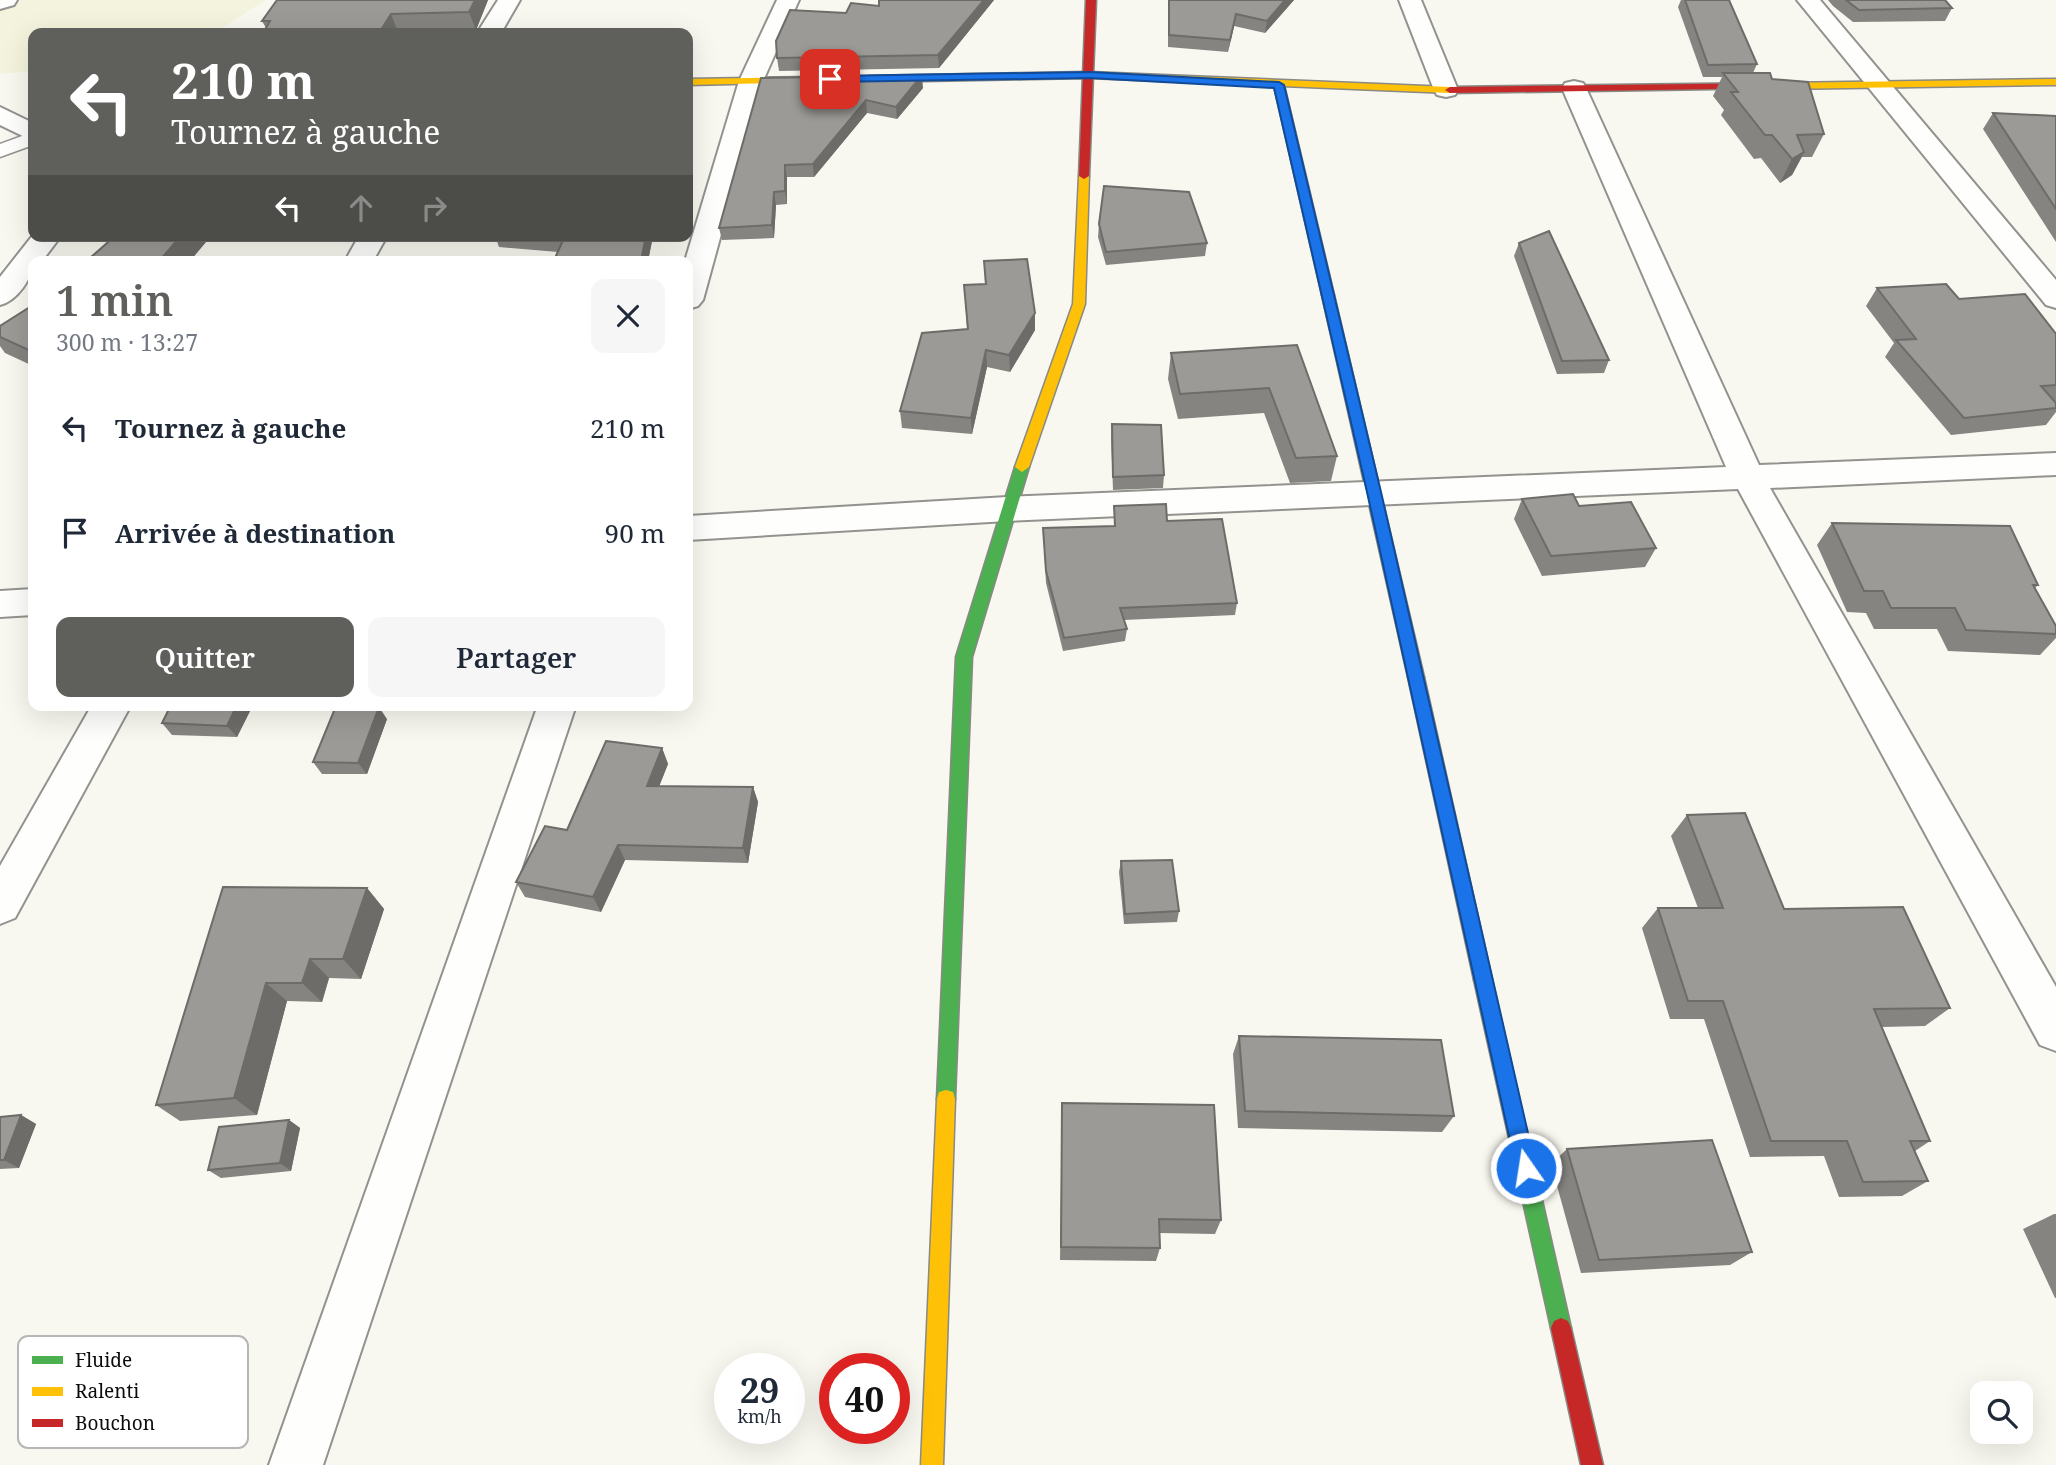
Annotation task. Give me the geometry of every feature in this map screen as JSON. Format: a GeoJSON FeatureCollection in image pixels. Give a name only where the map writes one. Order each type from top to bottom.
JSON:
{"type":"FeatureCollection","features":[{"type":"Feature","properties":{"kind":"street"},"geometry":{"type":"LineString","coordinates":[[0,2],[6,0]]}},
{"type":"Feature","properties":{"kind":"street"},"geometry":{"type":"LineString","coordinates":[[492,28],[509,0]]}},
{"type":"Feature","properties":{"kind":"street"},"geometry":{"type":"LineString","coordinates":[[693,283],[751,80],[788,0]]}},
{"type":"Feature","properties":{"kind":"street"},"geometry":{"type":"LineString","coordinates":[[932,1465],[964,657],[1007,509],[1080,304],[1091,0]]}},
{"type":"Feature","properties":{"kind":"street"},"geometry":{"type":"LineString","coordinates":[[1410,0],[1446,90]]}},
{"type":"Feature","properties":{"kind":"street"},"geometry":{"type":"LineString","coordinates":[[1808,0],[2056,299]]}},
{"type":"Feature","properties":{"kind":"street"},"geometry":{"type":"LineString","coordinates":[[693,82],[1090,75],[1446,90],[1880,87],[2056,82]]}},
{"type":"Feature","properties":{"kind":"street"},"geometry":{"type":"LineString","coordinates":[[1279,85],[1374,492],[1592,1465]]}},
{"type":"Feature","properties":{"kind":"street"},"geometry":{"type":"LineString","coordinates":[[1574,88],[1747,476],[2056,1030]]}},
{"type":"Feature","properties":{"kind":"street"},"geometry":{"type":"LineString","coordinates":[[0,115],[28,129]]}},
{"type":"Feature","properties":{"kind":"street"},"geometry":{"type":"LineString","coordinates":[[31,256],[42,242]]}},
{"type":"Feature","properties":{"kind":"street"},"geometry":{"type":"LineString","coordinates":[[0,296],[28,260]]}},
{"type":"Feature","properties":{"kind":"street"},"geometry":{"type":"LineString","coordinates":[[693,528],[1007,509],[2056,464]]}},
{"type":"Feature","properties":{"kind":"street"},"geometry":{"type":"LineString","coordinates":[[0,604],[28,603]]}},
{"type":"Feature","properties":{"kind":"street"},"geometry":{"type":"LineString","coordinates":[[0,905],[109,711]]}},
{"type":"Feature","properties":{"kind":"street"},"geometry":{"type":"LineString","coordinates":[[296,1465],[555,711]]}},
{"type":"Feature","properties":{"kind":"lane"},"geometry":{"type":"LineString","coordinates":[[0,151],[28,140]]}},
{"type":"Feature","properties":{"kind":"green space"},"geometry":{"type":"Polygon","coordinates":[[[0,0],[266,0],[222,28],[28,28],[28,71],[0,74],[0,0]]]}},
{"type":"Feature","properties":{"kind":"building"},"geometry":{"type":"Polygon","coordinates":[[[277,0],[475,0],[469,12],[391,14],[382,28],[266,28],[270,21],[262,21],[277,0]]]}},
{"type":"Feature","properties":{"kind":"building"},"geometry":{"type":"Polygon","coordinates":[[[879,0],[984,0],[938,55],[777,58],[776,41],[790,10],[846,13],[851,3],[879,6],[879,0]]]}},
{"type":"Feature","properties":{"kind":"building"},"geometry":{"type":"Polygon","coordinates":[[[1169,0],[1285,0],[1267,21],[1236,14],[1230,40],[1169,35],[1169,0]]]}},
{"type":"Feature","properties":{"kind":"building"},"geometry":{"type":"Polygon","coordinates":[[[1685,0],[1729,0],[1757,64],[1708,65],[1685,0]]]}},
{"type":"Feature","properties":{"kind":"building"},"geometry":{"type":"Polygon","coordinates":[[[1846,0],[1945,0],[1952,8],[1859,10],[1846,0]]]}},
{"type":"Feature","properties":{"kind":"building"},"geometry":{"type":"Polygon","coordinates":[[[1723,73],[1770,73],[1772,79],[1808,82],[1824,134],[1797,135],[1804,152],[1792,159],[1772,135],[1765,135],[1731,92],[1738,92],[1723,73]]]}},
{"type":"Feature","properties":{"kind":"building"},"geometry":{"type":"Polygon","coordinates":[[[922,75],[896,107],[866,100],[813,164],[785,165],[785,191],[774,192],[772,225],[719,228],[761,78],[922,75]]]}},
{"type":"Feature","properties":{"kind":"building"},"geometry":{"type":"Polygon","coordinates":[[[1993,113],[2056,116],[2056,209],[1993,113]]]}},
{"type":"Feature","properties":{"kind":"building"},"geometry":{"type":"Polygon","coordinates":[[[1104,186],[1189,192],[1207,243],[1106,252],[1099,224],[1104,186]]]}},
{"type":"Feature","properties":{"kind":"building"},"geometry":{"type":"Polygon","coordinates":[[[1549,231],[1609,360],[1562,361],[1519,243],[1549,231]]]}},
{"type":"Feature","properties":{"kind":"building"},"geometry":{"type":"Polygon","coordinates":[[[108,242],[176,242],[163,256],[92,256],[108,242]]]}},
{"type":"Feature","properties":{"kind":"building"},"geometry":{"type":"Polygon","coordinates":[[[562,242],[645,242],[642,256],[556,256],[562,242]]]}},
{"type":"Feature","properties":{"kind":"building"},"geometry":{"type":"Polygon","coordinates":[[[1027,259],[1035,313],[1009,355],[986,350],[971,418],[900,411],[922,333],[968,329],[964,285],[986,284],[984,261],[1027,259]]]}},
{"type":"Feature","properties":{"kind":"building"},"geometry":{"type":"Polygon","coordinates":[[[1946,284],[1959,299],[2025,294],[2056,334],[2056,385],[2041,386],[2056,403],[2056,408],[1964,418],[1896,340],[1916,339],[1877,288],[1946,284]]]}},
{"type":"Feature","properties":{"kind":"building"},"geometry":{"type":"Polygon","coordinates":[[[28,308],[28,350],[0,337],[0,326],[28,308]]]}},
{"type":"Feature","properties":{"kind":"building"},"geometry":{"type":"Polygon","coordinates":[[[1297,345],[1337,456],[1296,458],[1269,388],[1180,394],[1171,353],[1297,345]]]}},
{"type":"Feature","properties":{"kind":"building"},"geometry":{"type":"Polygon","coordinates":[[[1112,424],[1161,425],[1164,475],[1113,477],[1112,424]]]}},
{"type":"Feature","properties":{"kind":"building"},"geometry":{"type":"Polygon","coordinates":[[[1573,494],[1579,506],[1631,502],[1656,548],[1551,556],[1522,499],[1573,494]]]}},
{"type":"Feature","properties":{"kind":"building"},"geometry":{"type":"Polygon","coordinates":[[[1166,504],[1167,521],[1222,519],[1237,603],[1120,608],[1127,629],[1064,638],[1046,571],[1043,528],[1115,526],[1114,506],[1166,504]]]}},
{"type":"Feature","properties":{"kind":"building"},"geometry":{"type":"Polygon","coordinates":[[[1832,523],[2010,526],[2038,585],[2033,585],[2056,626],[2056,634],[1966,630],[1955,608],[1891,608],[1883,591],[1864,591],[1832,523]]]}},
{"type":"Feature","properties":{"kind":"building"},"geometry":{"type":"Polygon","coordinates":[[[168,711],[234,711],[227,726],[162,723],[168,711]]]}},
{"type":"Feature","properties":{"kind":"building"},"geometry":{"type":"Polygon","coordinates":[[[334,711],[378,711],[358,763],[313,762],[334,711]]]}},
{"type":"Feature","properties":{"kind":"building"},"geometry":{"type":"Polygon","coordinates":[[[606,741],[662,748],[647,786],[753,787],[743,848],[618,845],[593,897],[516,882],[545,826],[567,830],[606,741]]]}},
{"type":"Feature","properties":{"kind":"building"},"geometry":{"type":"Polygon","coordinates":[[[1745,813],[1784,909],[1903,907],[1950,1008],[1874,1009],[1930,1141],[1910,1141],[1928,1181],[1863,1182],[1847,1141],[1771,1141],[1723,1001],[1688,1001],[1658,908],[1723,908],[1687,815],[1745,813]]]}},
{"type":"Feature","properties":{"kind":"building"},"geometry":{"type":"Polygon","coordinates":[[[1172,860],[1179,911],[1125,914],[1121,861],[1172,860]]]}},
{"type":"Feature","properties":{"kind":"building"},"geometry":{"type":"Polygon","coordinates":[[[223,887],[367,888],[343,959],[310,959],[302,983],[266,983],[234,1098],[156,1105],[223,887]]]}},
{"type":"Feature","properties":{"kind":"building"},"geometry":{"type":"Polygon","coordinates":[[[1239,1036],[1441,1040],[1454,1116],[1245,1111],[1239,1036]]]}},
{"type":"Feature","properties":{"kind":"building"},"geometry":{"type":"Polygon","coordinates":[[[1062,1103],[1214,1105],[1221,1220],[1159,1219],[1160,1248],[1061,1247],[1062,1103]]]}},
{"type":"Feature","properties":{"kind":"building"},"geometry":{"type":"Polygon","coordinates":[[[21,1115],[4,1160],[0,1160],[0,1117],[21,1115]]]}},
{"type":"Feature","properties":{"kind":"building"},"geometry":{"type":"Polygon","coordinates":[[[289,1120],[280,1163],[208,1170],[219,1127],[289,1120]]]}},
{"type":"Feature","properties":{"kind":"building"},"geometry":{"type":"Polygon","coordinates":[[[1712,1140],[1752,1252],[1599,1260],[1567,1149],[1712,1140]]]}},
{"type":"Feature","properties":{"kind":"traffic: fast"},"geometry":{"type":"LineString","coordinates":[[1328,295],[1416,677]]}},
{"type":"Feature","properties":{"kind":"traffic: fast"},"geometry":{"type":"LineString","coordinates":[[946,1099],[964,657],[1022,467]]}},
{"type":"Feature","properties":{"kind":"traffic: fast"},"geometry":{"type":"LineString","coordinates":[[1483,980],[1561,1328]]}},
{"type":"Feature","properties":{"kind":"traffic: slow"},"geometry":{"type":"LineString","coordinates":[[868,79],[1089,75],[1450,90]]}},
{"type":"Feature","properties":{"kind":"traffic: slow"},"geometry":{"type":"LineString","coordinates":[[693,82],[812,80]]}},
{"type":"Feature","properties":{"kind":"traffic: slow"},"geometry":{"type":"LineString","coordinates":[[1781,86],[2056,82]]}},
{"type":"Feature","properties":{"kind":"traffic: slow"},"geometry":{"type":"LineString","coordinates":[[1022,467],[1079,304],[1084,176]]}},
{"type":"Feature","properties":{"kind":"traffic: slow"},"geometry":{"type":"LineString","coordinates":[[932,1465],[946,1099]]}},
{"type":"Feature","properties":{"kind":"traffic: jam"},"geometry":{"type":"LineString","coordinates":[[1084,176],[1091,0]]}},
{"type":"Feature","properties":{"kind":"traffic: jam"},"geometry":{"type":"LineString","coordinates":[[1279,85],[1328,295]]}},
{"type":"Feature","properties":{"kind":"traffic: jam"},"geometry":{"type":"LineString","coordinates":[[1450,90],[1781,86]]}},
{"type":"Feature","properties":{"kind":"traffic: jam"},"geometry":{"type":"LineString","coordinates":[[1416,677],[1483,980]]}},
{"type":"Feature","properties":{"kind":"traffic: jam"},"geometry":{"type":"LineString","coordinates":[[1561,1328],[1592,1465]]}},
{"type":"Feature","properties":{"kind":"route"},"geometry":{"type":"LineString","coordinates":[[830,79],[1090,75],[1279,85],[1374,492],[1526,1168]]}}]}
